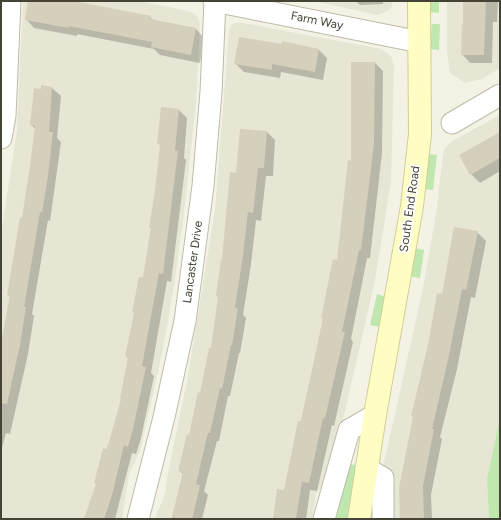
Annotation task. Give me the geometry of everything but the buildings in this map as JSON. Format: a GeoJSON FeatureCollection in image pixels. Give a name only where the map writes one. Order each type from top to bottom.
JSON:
{"type":"FeatureCollection","features":[{"type":"Feature","properties":{"kind":"street"},"geometry":{"type":"LineString","coordinates":[[1,138],[5,116],[10,1]]}},
{"type":"Feature","properties":{"kind":"street","name":"Farm Way"},"geometry":{"type":"LineString","coordinates":[[215,1],[420,42]]}},
{"type":"Feature","properties":{"kind":"street","name":"Lancaster Drive"},"geometry":{"type":"LineString","coordinates":[[138,519],[164,417],[185,321],[203,186],[211,92],[215,1]]}},
{"type":"Feature","properties":{"kind":"street","name":"South End Road"},"geometry":{"type":"LineString","coordinates":[[359,519],[366,468],[412,206],[420,134],[419,1]]}},
{"type":"Feature","properties":{"kind":"street"},"geometry":{"type":"LineString","coordinates":[[452,122],[500,96]]}},
{"type":"Feature","properties":{"kind":"street"},"geometry":{"type":"LineString","coordinates":[[324,519],[349,430],[375,415]]}},
{"type":"Feature","properties":{"kind":"street"},"geometry":{"type":"LineString","coordinates":[[366,468],[384,478],[383,519]]}},
{"type":"Feature","properties":{"kind":"shaded area"},"geometry":{"type":"Polygon","coordinates":[[[23,1],[139,1],[188,11],[195,14],[199,20],[200,28],[196,103],[184,213],[174,286],[162,354],[140,451],[129,474],[122,519],[1,519],[1,235],[17,130],[23,1]]]}},
{"type":"Feature","properties":{"kind":"shaded area"},"geometry":{"type":"Polygon","coordinates":[[[314,1],[392,1],[392,4],[391,9],[378,15],[314,1]]]}},
{"type":"Feature","properties":{"kind":"shaded area"},"geometry":{"type":"Polygon","coordinates":[[[447,1],[500,1],[500,68],[482,79],[465,83],[450,73],[447,50],[447,1]]]}},
{"type":"Feature","properties":{"kind":"shaded area"},"geometry":{"type":"Polygon","coordinates":[[[238,22],[381,49],[391,56],[394,66],[391,181],[375,280],[331,473],[316,494],[312,519],[155,519],[165,494],[187,381],[215,210],[229,31],[232,24],[238,22]]]}},
{"type":"Feature","properties":{"kind":"shaded area"},"geometry":{"type":"Polygon","coordinates":[[[500,115],[500,417],[487,479],[489,519],[385,519],[384,463],[423,288],[436,214],[443,155],[445,148],[452,141],[500,115]]]}},
{"type":"Feature","properties":{"kind":"green space"},"geometry":{"type":"Polygon","coordinates":[[[430,1],[439,1],[439,13],[430,12],[430,1]]]}},
{"type":"Feature","properties":{"kind":"green space"},"geometry":{"type":"Polygon","coordinates":[[[432,24],[440,24],[439,50],[430,49],[432,24]]]}},
{"type":"Feature","properties":{"kind":"green space"},"geometry":{"type":"Polygon","coordinates":[[[428,154],[437,155],[433,190],[423,189],[428,154]]]}},
{"type":"Feature","properties":{"kind":"green space"},"geometry":{"type":"Polygon","coordinates":[[[414,248],[424,250],[420,278],[409,276],[414,248]]]}},
{"type":"Feature","properties":{"kind":"green space"},"geometry":{"type":"Polygon","coordinates":[[[377,294],[386,297],[380,327],[370,325],[377,294]]]}},
{"type":"Feature","properties":{"kind":"green space"},"geometry":{"type":"Polygon","coordinates":[[[500,417],[500,519],[489,519],[487,479],[500,417]]]}},
{"type":"Feature","properties":{"kind":"green space"},"geometry":{"type":"Polygon","coordinates":[[[349,464],[357,465],[350,519],[330,519],[349,464]]]}}]}
